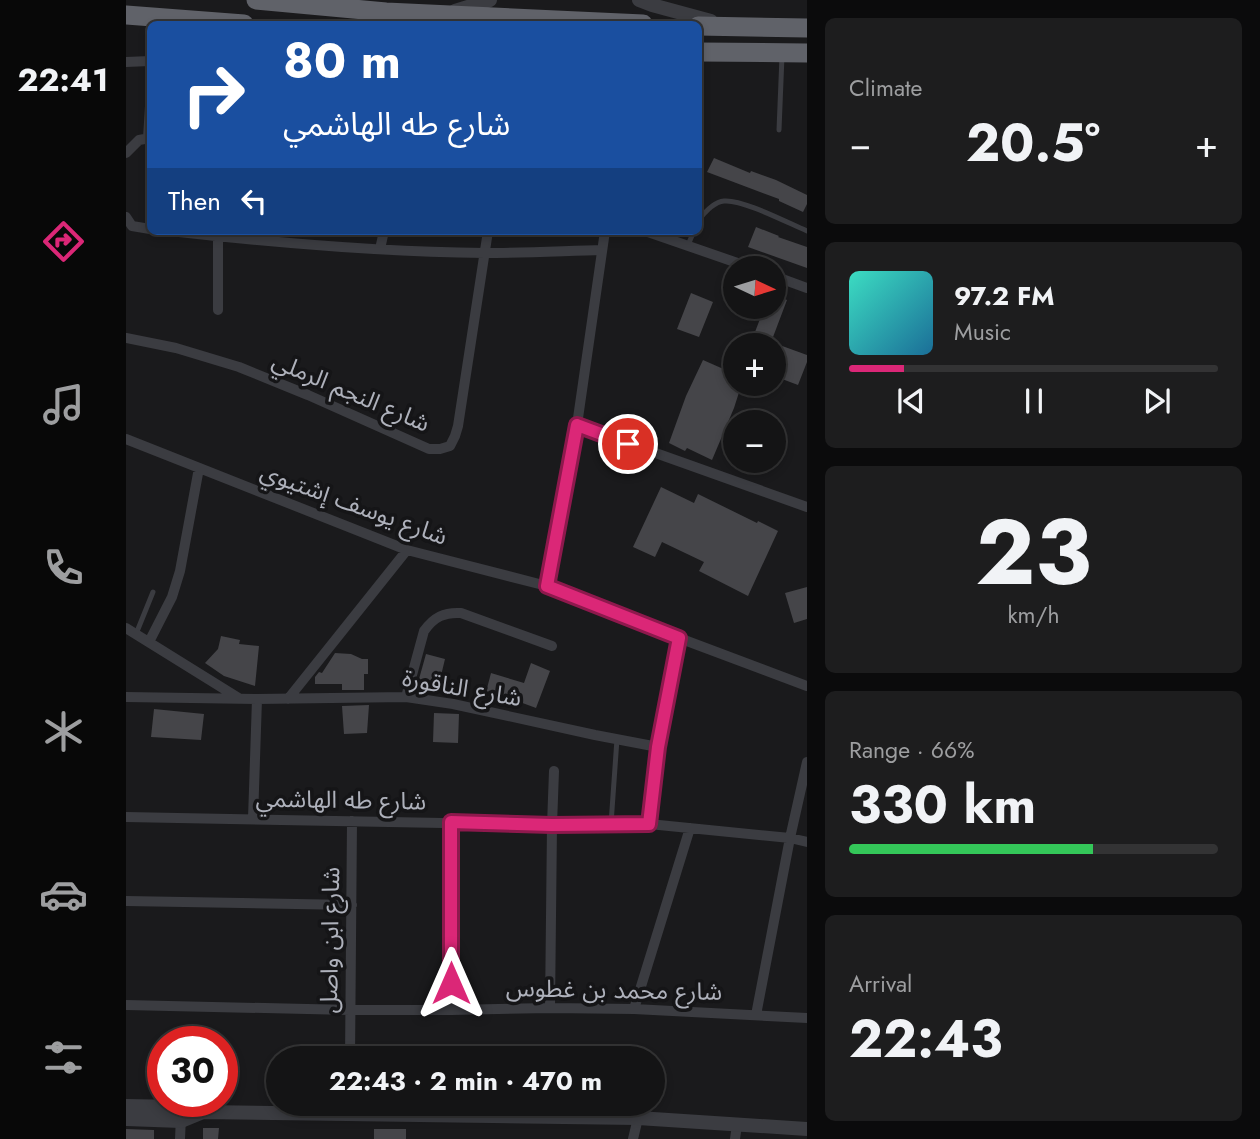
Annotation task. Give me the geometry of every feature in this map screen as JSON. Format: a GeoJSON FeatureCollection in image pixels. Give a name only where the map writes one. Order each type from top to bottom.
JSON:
{"type":"FeatureCollection","features":[{"type":"Feature","properties":{"kind":"highway"},"geometry":{"type":"LineString","coordinates":[[256,0],[441,16],[567,21]]}},
{"type":"Feature","properties":{"kind":"highway"},"geometry":{"type":"LineString","coordinates":[[126,15],[171,21]]}},
{"type":"Feature","properties":{"kind":"highway"},"geometry":{"type":"LineString","coordinates":[[702,26],[807,28]]}},
{"type":"Feature","properties":{"kind":"highway"},"geometry":{"type":"LineString","coordinates":[[702,52],[807,53]]}},
{"type":"Feature","properties":{"kind":"street"},"geometry":{"type":"LineString","coordinates":[[441,16],[490,0]]}},
{"type":"Feature","properties":{"kind":"street"},"geometry":{"type":"LineString","coordinates":[[639,0],[733,27]]}},
{"type":"Feature","properties":{"kind":"street"},"geometry":{"type":"LineString","coordinates":[[126,62],[147,61]]}},
{"type":"Feature","properties":{"kind":"street"},"geometry":{"type":"LineString","coordinates":[[126,153],[134,143],[147,139]]}},
{"type":"Feature","properties":{"kind":"street"},"geometry":{"type":"LineString","coordinates":[[126,217],[132,226],[147,228]]}},
{"type":"Feature","properties":{"kind":"street"},"geometry":{"type":"LineString","coordinates":[[208,235],[277,237],[380,250],[485,253],[602,250]]}},
{"type":"Feature","properties":{"kind":"street"},"geometry":{"type":"LineString","coordinates":[[380,250],[383,235]]}},
{"type":"Feature","properties":{"kind":"street"},"geometry":{"type":"LineString","coordinates":[[485,253],[487,235]]}},
{"type":"Feature","properties":{"kind":"street"},"geometry":{"type":"LineString","coordinates":[[547,586],[577,425],[604,235]]}},
{"type":"Feature","properties":{"kind":"street"},"geometry":{"type":"LineString","coordinates":[[657,235],[723,258]]}},
{"type":"Feature","properties":{"kind":"street"},"geometry":{"type":"LineString","coordinates":[[218,236],[218,310]]}},
{"type":"Feature","properties":{"kind":"street","name":"شارع النجم الرملي"},"geometry":{"type":"LineString","coordinates":[[126,338],[176,348],[239,367],[429,449],[440,449],[450,446],[458,426],[485,253]]}},
{"type":"Feature","properties":{"kind":"street"},"geometry":{"type":"LineString","coordinates":[[786,280],[807,288]]}},
{"type":"Feature","properties":{"kind":"street"},"geometry":{"type":"LineString","coordinates":[[577,425],[807,508]]}},
{"type":"Feature","properties":{"kind":"street","name":"شارع يوسف إشتيوي"},"geometry":{"type":"LineString","coordinates":[[126,439],[407,550],[547,586],[807,686]]}},
{"type":"Feature","properties":{"kind":"street"},"geometry":{"type":"LineString","coordinates":[[149,642],[172,597],[180,572],[199,468]]}},
{"type":"Feature","properties":{"kind":"street"},"geometry":{"type":"LineString","coordinates":[[288,699],[407,550]]}},
{"type":"Feature","properties":{"kind":"street"},"geometry":{"type":"LineString","coordinates":[[406,697],[424,631],[430,622],[440,615],[461,613],[552,646]]}},
{"type":"Feature","properties":{"kind":"street"},"geometry":{"type":"LineString","coordinates":[[131,631],[239,699]]}},
{"type":"Feature","properties":{"kind":"street"},"geometry":{"type":"LineString","coordinates":[[649,824],[658,747],[679,638]]}},
{"type":"Feature","properties":{"kind":"street","name":"شارع الناقورة"},"geometry":{"type":"LineString","coordinates":[[126,697],[406,697],[453,704],[658,747]]}},
{"type":"Feature","properties":{"kind":"street"},"geometry":{"type":"LineString","coordinates":[[253,819],[257,699]]}},
{"type":"Feature","properties":{"kind":"street"},"geometry":{"type":"LineString","coordinates":[[756,1014],[807,762]]}},
{"type":"Feature","properties":{"kind":"street"},"geometry":{"type":"LineString","coordinates":[[550,1008],[554,771]]}},
{"type":"Feature","properties":{"kind":"street","name":"شارع طه الهاشمي"},"geometry":{"type":"LineString","coordinates":[[126,817],[552,825],[649,824],[807,842]]}},
{"type":"Feature","properties":{"kind":"street","name":"شارع ابن واصل"},"geometry":{"type":"LineString","coordinates":[[350,1046],[352,821]]}},
{"type":"Feature","properties":{"kind":"street"},"geometry":{"type":"LineString","coordinates":[[451,822],[451,1010]]}},
{"type":"Feature","properties":{"kind":"street"},"geometry":{"type":"LineString","coordinates":[[634,1009],[690,828]]}},
{"type":"Feature","properties":{"kind":"street"},"geometry":{"type":"LineString","coordinates":[[126,901],[352,905]]}},
{"type":"Feature","properties":{"kind":"street","name":"شارع محمد بن غطوس"},"geometry":{"type":"LineString","coordinates":[[126,1005],[350,1010],[634,1009],[807,1018]]}},
{"type":"Feature","properties":{"kind":"street"},"geometry":{"type":"LineString","coordinates":[[126,1105],[147,1108]]}},
{"type":"Feature","properties":{"kind":"street"},"geometry":{"type":"LineString","coordinates":[[238,1112],[266,1111]]}},
{"type":"Feature","properties":{"kind":"street"},"geometry":{"type":"LineString","coordinates":[[566,1116],[638,1118],[736,1132],[807,1129]]}},
{"type":"Feature","properties":{"kind":"street"},"geometry":{"type":"LineString","coordinates":[[126,1119],[148,1117]]}},
{"type":"Feature","properties":{"kind":"street"},"geometry":{"type":"LineString","coordinates":[[180,1139],[181,1117]]}},
{"type":"Feature","properties":{"kind":"street"},"geometry":{"type":"LineString","coordinates":[[633,1139],[638,1118]]}},
{"type":"Feature","properties":{"kind":"lane"},"geometry":{"type":"LineString","coordinates":[[779,130],[782,53]]}},
{"type":"Feature","properties":{"kind":"lane"},"geometry":{"type":"LineString","coordinates":[[702,216],[715,204],[723,201],[736,202],[807,231]]}},
{"type":"Feature","properties":{"kind":"lane"},"geometry":{"type":"LineString","coordinates":[[688,245],[692,235]]}},
{"type":"Feature","properties":{"kind":"lane"},"geometry":{"type":"LineString","coordinates":[[131,631],[153,592]]}},
{"type":"Feature","properties":{"kind":"lane"},"geometry":{"type":"LineString","coordinates":[[611,824],[617,739]]}},
{"type":"Feature","properties":{"kind":"building"},"geometry":{"type":"Polygon","coordinates":[[[714,158],[776,180],[807,195],[803,212],[779,199],[707,172],[714,158]]]}},
{"type":"Feature","properties":{"kind":"building"},"geometry":{"type":"Polygon","coordinates":[[[756,227],[807,247],[807,268],[786,261],[786,256],[773,256],[748,247],[756,227]]]}},
{"type":"Feature","properties":{"kind":"building"},"geometry":{"type":"Polygon","coordinates":[[[691,293],[713,302],[699,337],[677,329],[691,293]]]}},
{"type":"Feature","properties":{"kind":"building"},"geometry":{"type":"Polygon","coordinates":[[[760,319],[780,319],[775,333],[755,333],[760,319]]]}},
{"type":"Feature","properties":{"kind":"building"},"geometry":{"type":"Polygon","coordinates":[[[786,347],[807,355],[798,385],[786,380],[786,347]]]}},
{"type":"Feature","properties":{"kind":"building"},"geometry":{"type":"Polygon","coordinates":[[[703,360],[723,369],[723,396],[738,396],[733,410],[723,410],[723,434],[712,460],[669,443],[703,360]]]}},
{"type":"Feature","properties":{"kind":"building"},"geometry":{"type":"Polygon","coordinates":[[[661,487],[694,503],[698,494],[778,531],[748,596],[699,571],[704,562],[662,542],[655,557],[633,547],[661,487]]]}},
{"type":"Feature","properties":{"kind":"building"},"geometry":{"type":"Polygon","coordinates":[[[807,587],[807,619],[794,623],[785,593],[807,587]]]}},
{"type":"Feature","properties":{"kind":"building"},"geometry":{"type":"Polygon","coordinates":[[[221,636],[240,640],[239,644],[259,646],[255,686],[224,676],[205,663],[218,649],[221,636]]]}},
{"type":"Feature","properties":{"kind":"building"},"geometry":{"type":"Polygon","coordinates":[[[335,653],[368,659],[364,690],[342,690],[342,684],[315,684],[315,677],[319,672],[322,673],[335,653]]]}},
{"type":"Feature","properties":{"kind":"building"},"geometry":{"type":"Polygon","coordinates":[[[426,654],[445,659],[439,684],[419,679],[426,654]]]}},
{"type":"Feature","properties":{"kind":"building"},"geometry":{"type":"Polygon","coordinates":[[[531,663],[550,671],[536,708],[509,698],[508,702],[485,696],[491,673],[524,683],[531,663]]]}},
{"type":"Feature","properties":{"kind":"building"},"geometry":{"type":"Polygon","coordinates":[[[369,705],[367,733],[344,734],[342,706],[369,705]]]}},
{"type":"Feature","properties":{"kind":"building"},"geometry":{"type":"Polygon","coordinates":[[[154,709],[204,714],[201,740],[151,737],[154,709]]]}},
{"type":"Feature","properties":{"kind":"building"},"geometry":{"type":"Polygon","coordinates":[[[434,713],[459,714],[458,743],[433,742],[434,713]]]}},
{"type":"Feature","properties":{"kind":"building"},"geometry":{"type":"Polygon","coordinates":[[[203,1128],[219,1128],[218,1139],[203,1139],[203,1128]]]}},
{"type":"Feature","properties":{"kind":"building"},"geometry":{"type":"Polygon","coordinates":[[[126,1129],[154,1130],[154,1139],[126,1139],[126,1129]]]}},
{"type":"Feature","properties":{"kind":"building"},"geometry":{"type":"Polygon","coordinates":[[[374,1129],[406,1129],[406,1139],[374,1139],[374,1129]]]}},
{"type":"Feature","properties":{"kind":"route"},"geometry":{"type":"LineString","coordinates":[[451,983],[451,822],[649,824],[658,747],[679,638],[547,586],[577,425],[628,444]]}}]}
